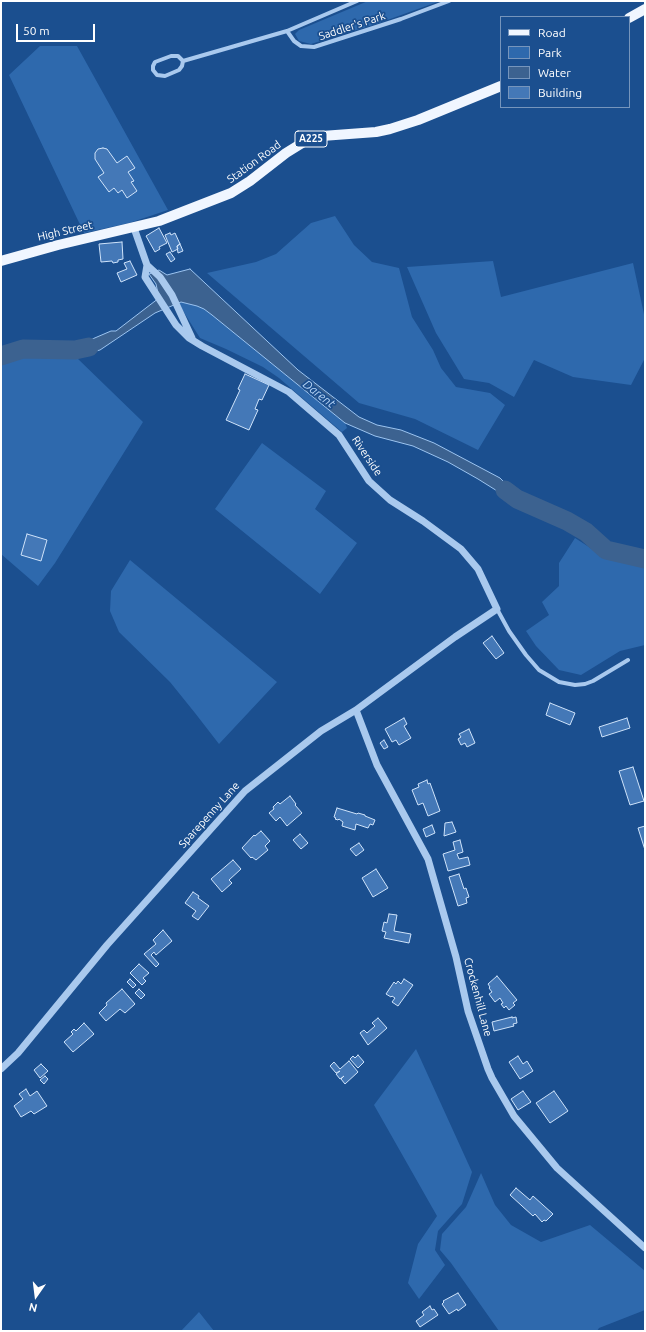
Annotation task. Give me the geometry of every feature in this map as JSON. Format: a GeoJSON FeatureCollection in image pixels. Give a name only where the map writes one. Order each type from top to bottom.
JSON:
{"type":"FeatureCollection","features":[{"type":"Feature","properties":{"kind":"main road"},"geometry":{"type":"LineString","coordinates":[[630,17],[645,9]]}},
{"type":"Feature","properties":{"kind":"main road","name":"Station Road"},"geometry":{"type":"LineString","coordinates":[[134,228],[159,221],[231,194],[286,153],[307,140],[322,136],[376,132],[390,129],[418,120],[500,86]]}},
{"type":"Feature","properties":{"kind":"main road","name":"High Street"},"geometry":{"type":"LineString","coordinates":[[1,260],[58,245],[134,228]]}},
{"type":"Feature","properties":{"kind":"street","name":"Saddler's Park"},"geometry":{"type":"LineString","coordinates":[[183,61],[287,31],[358,1]]}},
{"type":"Feature","properties":{"kind":"street","name":"Saddler's Park"},"geometry":{"type":"LineString","coordinates":[[287,31],[294,41],[301,46],[314,47],[401,19],[449,1]]}},
{"type":"Feature","properties":{"kind":"street","name":"Saddler's Park"},"geometry":{"type":"LineString","coordinates":[[171,56],[178,56],[183,61],[179,70],[165,76],[157,75],[153,70],[155,62],[171,56]]}},
{"type":"Feature","properties":{"kind":"street","name":"Riverside"},"geometry":{"type":"LineString","coordinates":[[134,228],[147,265],[160,277],[172,295],[193,341]]}},
{"type":"Feature","properties":{"kind":"street","name":"Riverside"},"geometry":{"type":"LineString","coordinates":[[147,265],[145,277],[176,325],[193,341],[289,392],[339,435],[369,481],[374,486],[390,500],[423,521],[461,550],[478,569],[497,609]]}},
{"type":"Feature","properties":{"kind":"street"},"geometry":{"type":"LineString","coordinates":[[497,609],[509,631],[526,655],[539,670],[558,682],[575,685],[592,682],[628,660]]}},
{"type":"Feature","properties":{"kind":"street","name":"Sparepenny Lane"},"geometry":{"type":"LineString","coordinates":[[1,1069],[18,1053],[107,945],[245,790],[321,731],[356,710],[455,637],[497,609]]}},
{"type":"Feature","properties":{"kind":"street","name":"Crockenhill Lane"},"geometry":{"type":"LineString","coordinates":[[356,710],[377,765],[428,859],[456,957],[468,1011],[492,1078],[514,1116],[557,1168],[645,1248]]}},
{"type":"Feature","properties":{"kind":"green space"},"geometry":{"type":"Polygon","coordinates":[[[368,1],[440,1],[379,23],[311,44],[299,41],[295,34],[299,30],[368,1]]]}},
{"type":"Feature","properties":{"kind":"green space"},"geometry":{"type":"Polygon","coordinates":[[[40,46],[77,46],[168,210],[129,223],[84,233],[9,75],[40,46]]]}},
{"type":"Feature","properties":{"kind":"green space"},"geometry":{"type":"Polygon","coordinates":[[[335,216],[354,245],[372,262],[399,268],[412,317],[433,350],[441,368],[456,387],[490,393],[505,405],[478,450],[415,419],[359,403],[207,273],[256,262],[276,254],[311,223],[335,216]]]}},
{"type":"Feature","properties":{"kind":"green space"},"geometry":{"type":"Polygon","coordinates":[[[493,261],[501,297],[633,263],[645,319],[645,358],[631,385],[573,377],[534,360],[514,397],[489,383],[464,379],[436,333],[407,267],[493,261]]]}},
{"type":"Feature","properties":{"kind":"green space"},"geometry":{"type":"Polygon","coordinates":[[[181,302],[197,306],[212,315],[345,423],[347,428],[342,432],[279,378],[263,367],[200,338],[178,303],[181,302]]]}},
{"type":"Feature","properties":{"kind":"green space"},"geometry":{"type":"Polygon","coordinates":[[[49,351],[76,357],[143,422],[55,563],[38,586],[1,554],[1,361],[26,354],[49,351]]]}},
{"type":"Feature","properties":{"kind":"green space"},"geometry":{"type":"Polygon","coordinates":[[[262,443],[326,491],[315,509],[357,543],[320,594],[215,509],[262,443]]]}},
{"type":"Feature","properties":{"kind":"green space"},"geometry":{"type":"Polygon","coordinates":[[[575,538],[606,558],[645,566],[645,645],[620,651],[581,675],[559,670],[536,646],[526,631],[549,615],[542,602],[559,586],[559,563],[575,538]]]}},
{"type":"Feature","properties":{"kind":"green space"},"geometry":{"type":"Polygon","coordinates":[[[130,560],[277,682],[219,744],[170,682],[119,632],[110,611],[111,591],[130,560]]]}},
{"type":"Feature","properties":{"kind":"green space"},"geometry":{"type":"Polygon","coordinates":[[[416,1049],[472,1172],[462,1204],[438,1231],[435,1250],[445,1265],[419,1299],[408,1283],[418,1244],[437,1216],[374,1105],[416,1049]]]}},
{"type":"Feature","properties":{"kind":"green space"},"geometry":{"type":"Polygon","coordinates":[[[481,1173],[495,1205],[511,1225],[541,1242],[590,1225],[645,1271],[645,1310],[599,1328],[597,1331],[499,1331],[451,1263],[440,1250],[442,1234],[466,1207],[481,1173]]]}},
{"type":"Feature","properties":{"kind":"green space"},"geometry":{"type":"Polygon","coordinates":[[[199,1312],[214,1331],[181,1331],[199,1312]]]}},
{"type":"Feature","properties":{"kind":"water"},"geometry":{"type":"Polygon","coordinates":[[[190,269],[298,370],[359,417],[377,425],[401,430],[434,443],[500,478],[511,490],[529,499],[524,506],[507,500],[502,494],[448,462],[413,446],[375,436],[345,423],[212,315],[197,306],[181,302],[155,313],[100,350],[84,354],[64,356],[64,343],[83,343],[111,331],[116,331],[159,298],[156,284],[149,274],[159,270],[167,275],[190,269]]]}},
{"type":"Feature","properties":{"kind":"building"},"geometry":{"type":"Polygon","coordinates":[[[98,149],[107,149],[117,163],[127,156],[135,168],[128,172],[134,181],[131,182],[137,191],[127,198],[122,190],[118,193],[114,188],[109,192],[98,177],[104,173],[95,159],[95,153],[98,149]]]}},
{"type":"Feature","properties":{"kind":"building"},"geometry":{"type":"Polygon","coordinates":[[[159,228],[167,243],[159,247],[160,249],[155,252],[146,236],[159,228]]]}},
{"type":"Feature","properties":{"kind":"building"},"geometry":{"type":"Polygon","coordinates":[[[170,233],[171,235],[175,233],[180,244],[177,246],[178,249],[172,252],[165,235],[170,233]]]}},
{"type":"Feature","properties":{"kind":"building"},"geometry":{"type":"Polygon","coordinates":[[[122,242],[123,259],[113,263],[112,261],[101,262],[99,244],[122,242]]]}},
{"type":"Feature","properties":{"kind":"building"},"geometry":{"type":"Polygon","coordinates":[[[180,244],[183,251],[178,253],[177,246],[180,244]]]}},
{"type":"Feature","properties":{"kind":"building"},"geometry":{"type":"Polygon","coordinates":[[[170,252],[175,259],[171,262],[166,254],[170,252]]]}},
{"type":"Feature","properties":{"kind":"building"},"geometry":{"type":"Polygon","coordinates":[[[130,261],[137,275],[121,282],[117,273],[127,269],[124,263],[130,261]]]}},
{"type":"Feature","properties":{"kind":"building"},"geometry":{"type":"Polygon","coordinates":[[[245,374],[269,385],[262,400],[259,399],[255,409],[258,410],[249,430],[226,420],[240,390],[238,389],[245,374]]]}},
{"type":"Feature","properties":{"kind":"building"},"geometry":{"type":"Polygon","coordinates":[[[27,534],[47,540],[41,561],[21,555],[27,534]]]}},
{"type":"Feature","properties":{"kind":"building"},"geometry":{"type":"Polygon","coordinates":[[[492,636],[504,653],[496,659],[483,643],[492,636]]]}},
{"type":"Feature","properties":{"kind":"building"},"geometry":{"type":"Polygon","coordinates":[[[550,703],[575,713],[570,725],[546,715],[550,703]]]}},
{"type":"Feature","properties":{"kind":"building"},"geometry":{"type":"Polygon","coordinates":[[[404,718],[407,724],[404,726],[411,738],[399,745],[396,740],[392,742],[385,729],[404,718]]]}},
{"type":"Feature","properties":{"kind":"building"},"geometry":{"type":"Polygon","coordinates":[[[627,718],[630,728],[602,737],[599,727],[627,718]]]}},
{"type":"Feature","properties":{"kind":"building"},"geometry":{"type":"Polygon","coordinates":[[[469,729],[475,743],[467,747],[465,743],[461,745],[458,739],[461,737],[459,734],[469,729]]]}},
{"type":"Feature","properties":{"kind":"building"},"geometry":{"type":"Polygon","coordinates":[[[384,740],[388,747],[384,749],[380,743],[384,740]]]}},
{"type":"Feature","properties":{"kind":"building"},"geometry":{"type":"Polygon","coordinates":[[[633,767],[644,801],[630,805],[619,771],[633,767]]]}},
{"type":"Feature","properties":{"kind":"building"},"geometry":{"type":"Polygon","coordinates":[[[427,780],[428,784],[430,783],[440,811],[428,816],[423,803],[418,805],[412,790],[419,787],[418,784],[427,780]]]}},
{"type":"Feature","properties":{"kind":"building"},"geometry":{"type":"Polygon","coordinates":[[[290,796],[302,813],[287,826],[280,817],[276,821],[269,813],[274,809],[273,807],[278,802],[280,804],[290,796]]]}},
{"type":"Feature","properties":{"kind":"building"},"geometry":{"type":"Polygon","coordinates":[[[337,808],[365,815],[375,820],[373,825],[370,824],[368,828],[356,824],[355,830],[342,826],[343,822],[339,819],[335,819],[336,818],[334,817],[337,808]]]}},
{"type":"Feature","properties":{"kind":"building"},"geometry":{"type":"Polygon","coordinates":[[[452,822],[456,832],[444,836],[445,823],[452,822]]]}},
{"type":"Feature","properties":{"kind":"building"},"geometry":{"type":"Polygon","coordinates":[[[432,825],[435,833],[426,837],[423,829],[432,825]]]}},
{"type":"Feature","properties":{"kind":"building"},"geometry":{"type":"Polygon","coordinates":[[[645,826],[645,850],[638,828],[645,826]]]}},
{"type":"Feature","properties":{"kind":"building"},"geometry":{"type":"Polygon","coordinates":[[[261,831],[270,841],[265,846],[268,850],[256,860],[252,857],[251,858],[242,848],[254,835],[255,836],[261,831]]]}},
{"type":"Feature","properties":{"kind":"building"},"geometry":{"type":"Polygon","coordinates":[[[300,834],[308,843],[301,849],[293,840],[300,834]]]}},
{"type":"Feature","properties":{"kind":"building"},"geometry":{"type":"Polygon","coordinates":[[[460,840],[463,852],[457,854],[459,859],[468,857],[470,865],[448,871],[443,854],[455,850],[453,842],[460,840]]]}},
{"type":"Feature","properties":{"kind":"building"},"geometry":{"type":"Polygon","coordinates":[[[359,843],[364,850],[356,856],[350,849],[359,843]]]}},
{"type":"Feature","properties":{"kind":"building"},"geometry":{"type":"Polygon","coordinates":[[[233,860],[241,869],[229,880],[232,883],[222,892],[211,879],[233,860]]]}},
{"type":"Feature","properties":{"kind":"building"},"geometry":{"type":"Polygon","coordinates":[[[376,869],[388,888],[373,897],[362,878],[376,869]]]}},
{"type":"Feature","properties":{"kind":"building"},"geometry":{"type":"Polygon","coordinates":[[[459,874],[464,889],[466,888],[469,897],[466,898],[467,903],[458,906],[449,877],[459,874]]]}},
{"type":"Feature","properties":{"kind":"building"},"geometry":{"type":"Polygon","coordinates":[[[193,892],[199,896],[198,898],[209,906],[198,920],[192,916],[196,911],[185,903],[193,892]]]}},
{"type":"Feature","properties":{"kind":"building"},"geometry":{"type":"Polygon","coordinates":[[[389,914],[397,915],[394,931],[411,934],[409,943],[384,938],[386,932],[382,931],[384,922],[387,923],[389,914]]]}},
{"type":"Feature","properties":{"kind":"building"},"geometry":{"type":"Polygon","coordinates":[[[163,930],[172,941],[156,955],[154,952],[151,955],[159,964],[156,967],[144,954],[156,944],[153,940],[163,930]]]}},
{"type":"Feature","properties":{"kind":"building"},"geometry":{"type":"Polygon","coordinates":[[[139,964],[149,973],[143,978],[146,981],[142,985],[130,973],[139,964]]]}},
{"type":"Feature","properties":{"kind":"building"},"geometry":{"type":"Polygon","coordinates":[[[497,976],[517,1000],[513,1003],[515,1005],[509,1010],[506,1006],[504,1008],[501,1004],[503,1003],[500,998],[495,1002],[489,994],[492,992],[488,984],[497,976]]]}},
{"type":"Feature","properties":{"kind":"building"},"geometry":{"type":"Polygon","coordinates":[[[130,979],[136,985],[133,988],[127,982],[130,979]]]}},
{"type":"Feature","properties":{"kind":"building"},"geometry":{"type":"Polygon","coordinates":[[[404,979],[413,985],[398,1006],[392,1002],[395,998],[386,994],[394,982],[396,984],[398,981],[401,984],[404,979]]]}},
{"type":"Feature","properties":{"kind":"building"},"geometry":{"type":"Polygon","coordinates":[[[122,989],[135,1004],[125,1013],[120,1009],[106,1021],[99,1013],[107,1005],[106,1003],[122,989]]]}},
{"type":"Feature","properties":{"kind":"building"},"geometry":{"type":"Polygon","coordinates":[[[139,989],[145,995],[141,999],[135,993],[139,989]]]}},
{"type":"Feature","properties":{"kind":"building"},"geometry":{"type":"Polygon","coordinates":[[[516,1017],[517,1023],[513,1024],[514,1026],[494,1031],[492,1022],[516,1017]]]}},
{"type":"Feature","properties":{"kind":"building"},"geometry":{"type":"Polygon","coordinates":[[[378,1018],[387,1028],[368,1045],[360,1033],[364,1030],[367,1033],[375,1026],[372,1023],[378,1018]]]}},
{"type":"Feature","properties":{"kind":"building"},"geometry":{"type":"Polygon","coordinates":[[[84,1023],[94,1034],[73,1052],[64,1042],[73,1034],[71,1032],[74,1029],[76,1031],[84,1023]]]}},
{"type":"Feature","properties":{"kind":"building"},"geometry":{"type":"Polygon","coordinates":[[[358,1055],[364,1062],[358,1068],[350,1059],[353,1056],[355,1058],[358,1055]]]}},
{"type":"Feature","properties":{"kind":"building"},"geometry":{"type":"Polygon","coordinates":[[[518,1056],[523,1064],[527,1061],[533,1071],[520,1079],[509,1062],[518,1056]]]}},
{"type":"Feature","properties":{"kind":"building"},"geometry":{"type":"Polygon","coordinates":[[[349,1061],[358,1072],[345,1084],[341,1079],[344,1076],[340,1079],[336,1074],[340,1071],[336,1073],[330,1066],[334,1062],[340,1069],[349,1061]]]}},
{"type":"Feature","properties":{"kind":"building"},"geometry":{"type":"Polygon","coordinates":[[[41,1064],[48,1071],[40,1078],[34,1070],[41,1064]]]}},
{"type":"Feature","properties":{"kind":"building"},"geometry":{"type":"Polygon","coordinates":[[[45,1076],[48,1079],[44,1084],[40,1080],[45,1076]]]}},
{"type":"Feature","properties":{"kind":"building"},"geometry":{"type":"Polygon","coordinates":[[[26,1089],[30,1096],[37,1091],[47,1106],[34,1114],[31,1111],[21,1117],[14,1106],[23,1099],[19,1094],[26,1089]]]}},
{"type":"Feature","properties":{"kind":"building"},"geometry":{"type":"Polygon","coordinates":[[[523,1091],[531,1102],[518,1110],[511,1099],[523,1091]]]}},
{"type":"Feature","properties":{"kind":"building"},"geometry":{"type":"Polygon","coordinates":[[[554,1091],[568,1111],[550,1123],[536,1103],[554,1091]]]}},
{"type":"Feature","properties":{"kind":"building"},"geometry":{"type":"Polygon","coordinates":[[[516,1188],[530,1200],[533,1196],[553,1214],[546,1221],[544,1220],[542,1222],[535,1214],[533,1216],[510,1195],[516,1188]]]}},
{"type":"Feature","properties":{"kind":"building"},"geometry":{"type":"Polygon","coordinates":[[[458,1293],[466,1305],[458,1311],[457,1309],[449,1314],[442,1304],[444,1302],[443,1301],[458,1293]]]}},
{"type":"Feature","properties":{"kind":"building"},"geometry":{"type":"Polygon","coordinates":[[[430,1306],[438,1315],[420,1327],[416,1321],[424,1315],[422,1312],[430,1306]]]}},
{"type":"Feature","properties":{"kind":"waterway","name":"Darent"},"geometry":{"type":"LineString","coordinates":[[1,356],[23,349],[75,350],[89,347]]}},
{"type":"Feature","properties":{"kind":"waterway","name":"Darent"},"geometry":{"type":"LineString","coordinates":[[505,490],[517,499],[567,521],[586,532],[606,550],[645,559]]}}]}
